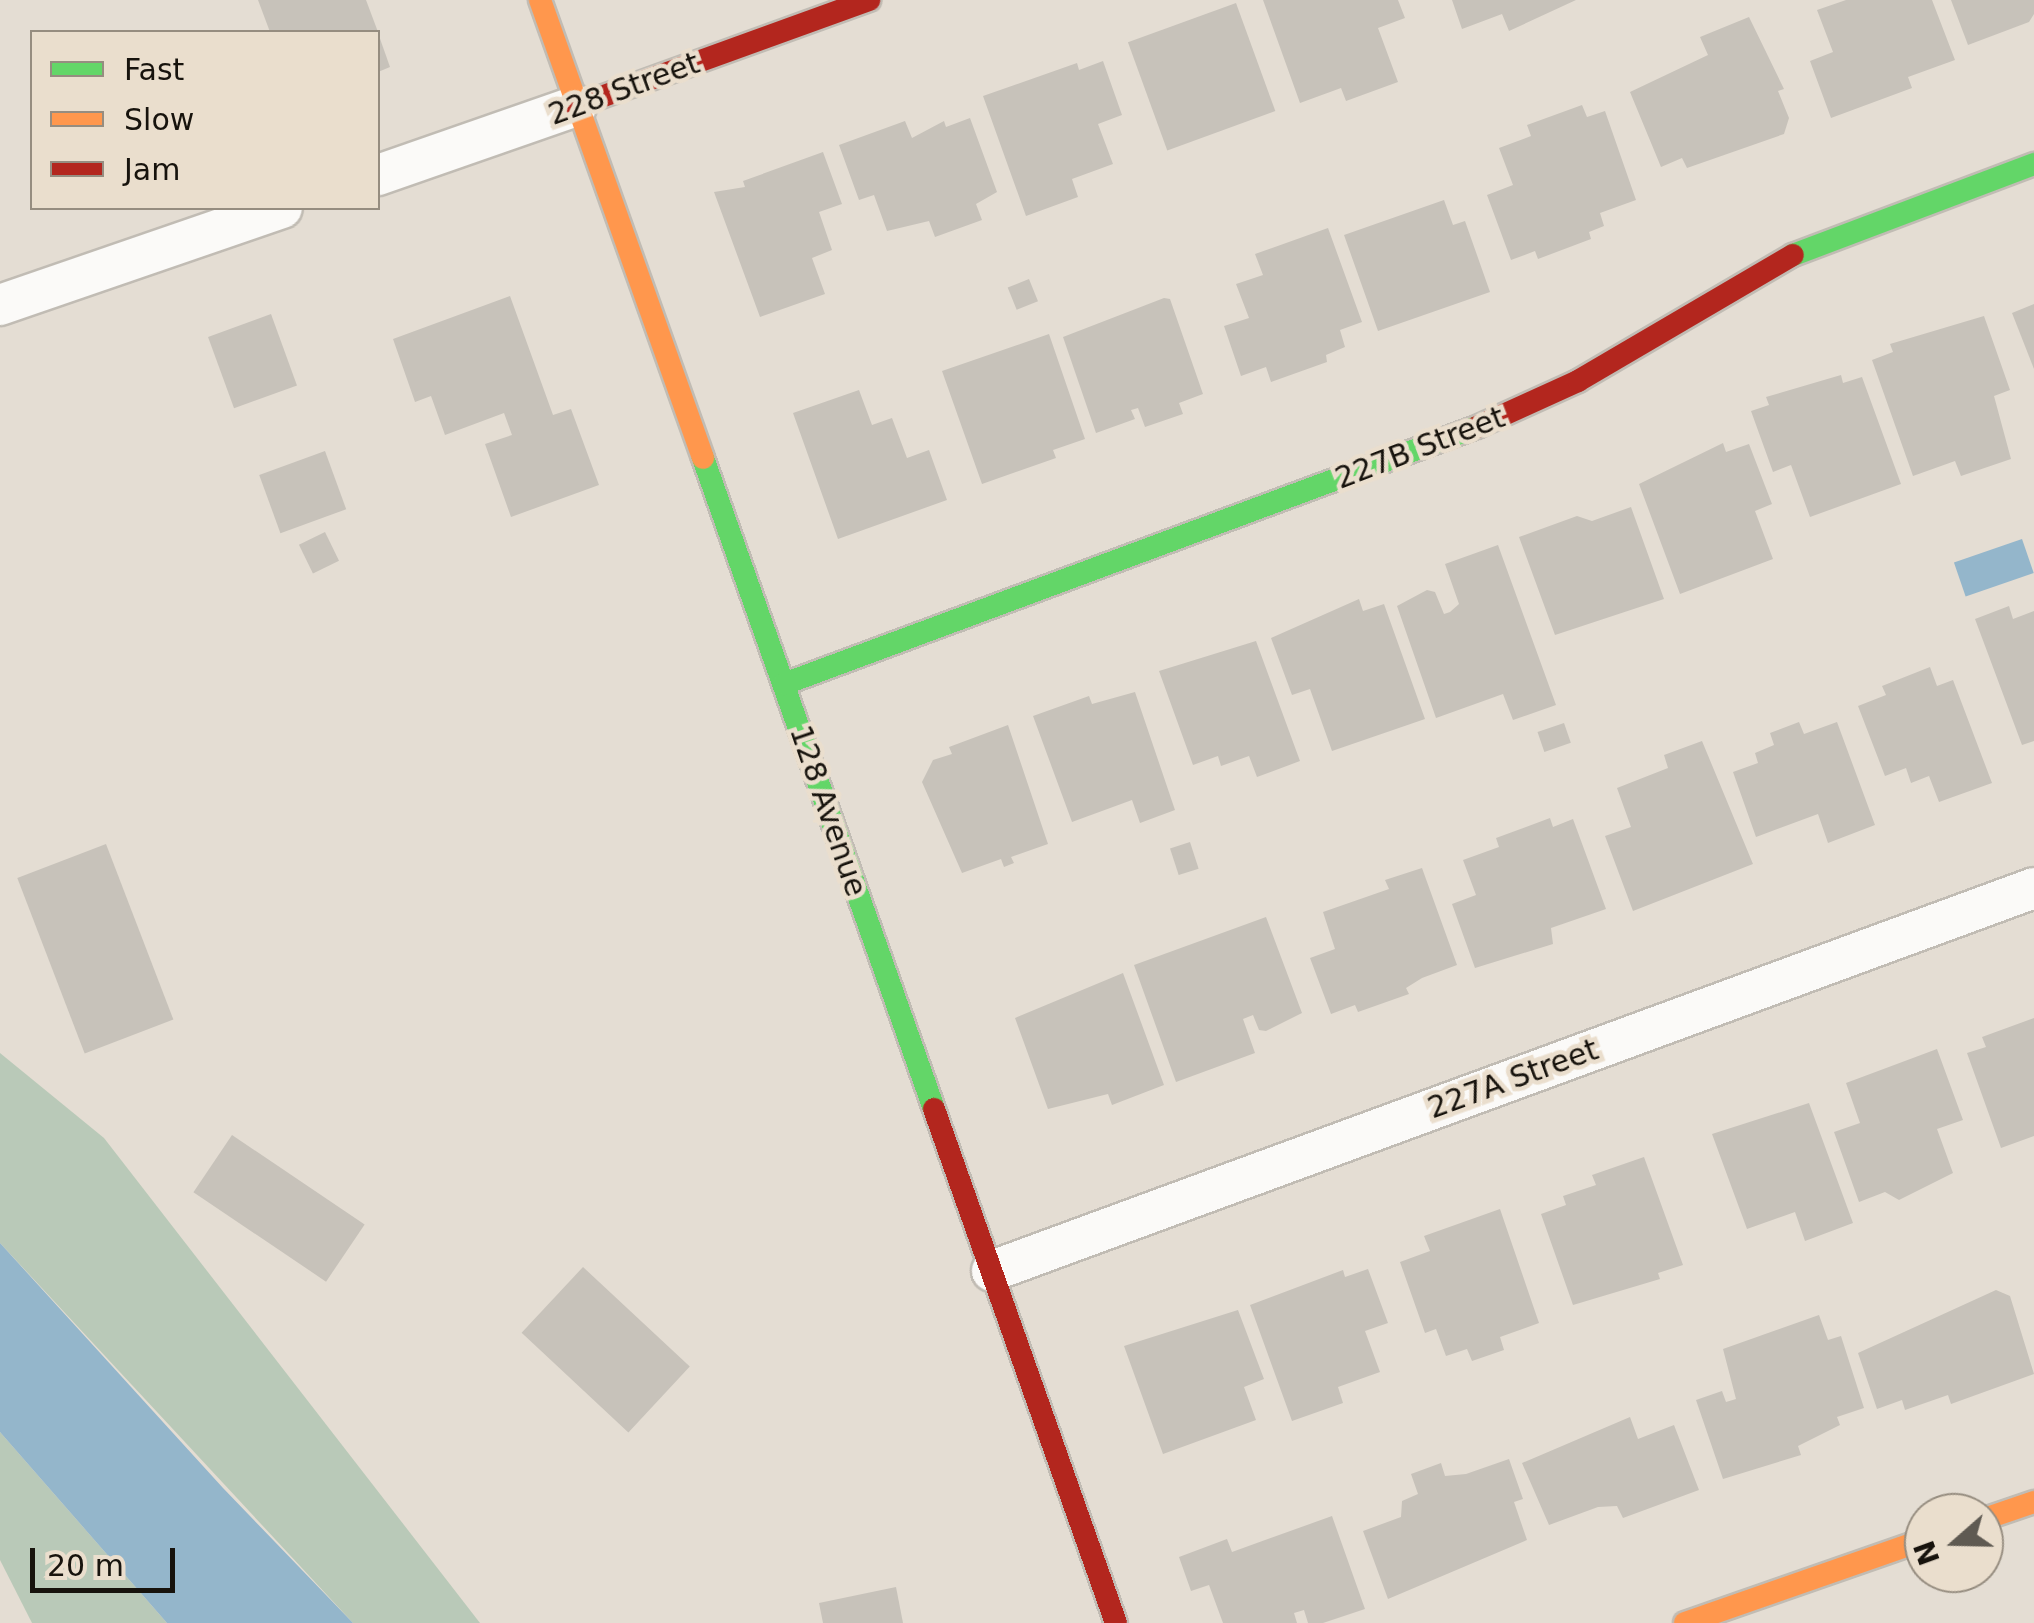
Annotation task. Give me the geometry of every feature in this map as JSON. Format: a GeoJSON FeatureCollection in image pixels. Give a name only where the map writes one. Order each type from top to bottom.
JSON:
{"type":"FeatureCollection","features":[{"type":"Feature","properties":{"kind":"street","name":"128 Avenue"},"geometry":{"type":"LineString","coordinates":[[540,0],[1116,1623]]}},
{"type":"Feature","properties":{"kind":"street","name":"228 Street"},"geometry":{"type":"LineString","coordinates":[[380,173],[869,0]]}},
{"type":"Feature","properties":{"kind":"street","name":"227B Street"},"geometry":{"type":"LineString","coordinates":[[784,684],[1494,421],[1578,381],[1787,257],[2034,164]]}},
{"type":"Feature","properties":{"kind":"street"},"geometry":{"type":"LineString","coordinates":[[0,305],[276,210]]}},
{"type":"Feature","properties":{"kind":"street","name":"227A Street"},"geometry":{"type":"LineString","coordinates":[[992,1271],[2034,888]]}},
{"type":"Feature","properties":{"kind":"street"},"geometry":{"type":"LineString","coordinates":[[2004,1512],[2034,1502]]}},
{"type":"Feature","properties":{"kind":"street"},"geometry":{"type":"LineString","coordinates":[[1685,1623],[1904,1547]]}},
{"type":"Feature","properties":{"kind":"green space"},"geometry":{"type":"Polygon","coordinates":[[[0,1053],[104,1138],[480,1623],[353,1623],[0,1243],[0,1053]]]}},
{"type":"Feature","properties":{"kind":"green space"},"geometry":{"type":"Polygon","coordinates":[[[0,1432],[167,1623],[32,1623],[0,1560],[0,1432]]]}},
{"type":"Feature","properties":{"kind":"water"},"geometry":{"type":"Polygon","coordinates":[[[2022,539],[2034,573],[1966,596],[1954,562],[2022,539]]]}},
{"type":"Feature","properties":{"kind":"water"},"geometry":{"type":"Polygon","coordinates":[[[0,1243],[223,1488],[353,1623],[167,1623],[0,1432],[0,1243]]]}},
{"type":"Feature","properties":{"kind":"building"},"geometry":{"type":"Polygon","coordinates":[[[258,0],[366,0],[377,30],[269,30],[258,0]]]}},
{"type":"Feature","properties":{"kind":"building"},"geometry":{"type":"Polygon","coordinates":[[[1263,0],[1398,0],[1405,18],[1378,28],[1398,82],[1346,101],[1341,88],[1300,103],[1263,0]]]}},
{"type":"Feature","properties":{"kind":"building"},"geometry":{"type":"Polygon","coordinates":[[[1452,0],[1576,0],[1509,31],[1502,14],[1462,29],[1452,0]]]}},
{"type":"Feature","properties":{"kind":"building"},"geometry":{"type":"Polygon","coordinates":[[[1846,0],[1932,0],[1955,60],[1908,77],[1912,88],[1831,118],[1810,61],[1833,52],[1817,10],[1846,0]]]}},
{"type":"Feature","properties":{"kind":"building"},"geometry":{"type":"Polygon","coordinates":[[[1951,0],[2034,0],[2034,14],[2029,22],[1968,45],[1951,0]]]}},
{"type":"Feature","properties":{"kind":"building"},"geometry":{"type":"Polygon","coordinates":[[[1236,3],[1275,111],[1167,150],[1128,42],[1236,3]]]}},
{"type":"Feature","properties":{"kind":"building"},"geometry":{"type":"Polygon","coordinates":[[[1749,17],[1784,89],[1778,91],[1789,118],[1784,134],[1687,168],[1682,158],[1661,167],[1630,92],[1708,55],[1700,37],[1749,17]]]}},
{"type":"Feature","properties":{"kind":"building"},"geometry":{"type":"Polygon","coordinates":[[[380,39],[390,67],[380,71],[380,39]]]}},
{"type":"Feature","properties":{"kind":"building"},"geometry":{"type":"Polygon","coordinates":[[[1103,61],[1122,115],[1098,124],[1113,164],[1072,179],[1078,197],[1026,216],[983,96],[1077,63],[1079,70],[1103,61]]]}},
{"type":"Feature","properties":{"kind":"building"},"geometry":{"type":"Polygon","coordinates":[[[1582,105],[1587,117],[1605,111],[1636,200],[1600,213],[1604,226],[1589,232],[1591,239],[1538,259],[1535,251],[1511,260],[1487,195],[1513,185],[1499,148],[1531,136],[1527,125],[1582,105]]]}},
{"type":"Feature","properties":{"kind":"building"},"geometry":{"type":"Polygon","coordinates":[[[970,118],[997,192],[976,204],[982,220],[935,237],[929,221],[887,231],[874,195],[859,200],[839,145],[905,121],[912,138],[944,121],[946,127],[970,118]]]}},
{"type":"Feature","properties":{"kind":"building"},"geometry":{"type":"Polygon","coordinates":[[[823,152],[842,204],[819,212],[832,250],[812,258],[825,294],[760,317],[714,192],[745,187],[743,181],[823,152]]]}},
{"type":"Feature","properties":{"kind":"building"},"geometry":{"type":"Polygon","coordinates":[[[1444,200],[1453,225],[1465,221],[1490,292],[1378,331],[1344,235],[1444,200]]]}},
{"type":"Feature","properties":{"kind":"building"},"geometry":{"type":"Polygon","coordinates":[[[1328,228],[1362,322],[1340,330],[1345,347],[1326,355],[1327,362],[1271,382],[1266,367],[1241,376],[1224,326],[1249,318],[1236,284],[1263,275],[1255,254],[1328,228]]]}},
{"type":"Feature","properties":{"kind":"building"},"geometry":{"type":"Polygon","coordinates":[[[1029,279],[1038,301],[1017,310],[1008,288],[1029,279]]]}},
{"type":"Feature","properties":{"kind":"building"},"geometry":{"type":"Polygon","coordinates":[[[510,296],[553,415],[571,409],[599,485],[511,517],[485,444],[512,435],[504,413],[445,435],[431,396],[415,402],[393,339],[510,296]]]}},
{"type":"Feature","properties":{"kind":"building"},"geometry":{"type":"Polygon","coordinates":[[[1170,299],[1203,394],[1179,403],[1183,414],[1145,427],[1138,408],[1131,410],[1135,419],[1096,433],[1063,337],[1170,299]]]}},
{"type":"Feature","properties":{"kind":"building"},"geometry":{"type":"Polygon","coordinates":[[[2034,304],[2034,369],[2012,313],[2034,304]]]}},
{"type":"Feature","properties":{"kind":"building"},"geometry":{"type":"Polygon","coordinates":[[[271,314],[297,385],[234,408],[208,337],[271,314]]]}},
{"type":"Feature","properties":{"kind":"building"},"geometry":{"type":"Polygon","coordinates":[[[1984,316],[2010,390],[1994,396],[2011,459],[1961,476],[1955,461],[1913,476],[1872,360],[1893,352],[1890,344],[1984,316]]]}},
{"type":"Feature","properties":{"kind":"building"},"geometry":{"type":"Polygon","coordinates":[[[1049,334],[1085,439],[1053,450],[1056,458],[982,484],[942,371],[1049,334]]]}},
{"type":"Feature","properties":{"kind":"building"},"geometry":{"type":"Polygon","coordinates":[[[1841,375],[1843,383],[1862,377],[1901,484],[1810,517],[1791,465],[1773,472],[1751,411],[1769,405],[1766,397],[1841,375]]]}},
{"type":"Feature","properties":{"kind":"building"},"geometry":{"type":"Polygon","coordinates":[[[859,390],[872,425],[892,418],[907,458],[929,450],[947,500],[838,539],[793,413],[859,390]]]}},
{"type":"Feature","properties":{"kind":"building"},"geometry":{"type":"Polygon","coordinates":[[[1723,443],[1726,452],[1749,444],[1772,504],[1755,511],[1773,559],[1680,594],[1639,484],[1723,443]]]}},
{"type":"Feature","properties":{"kind":"building"},"geometry":{"type":"Polygon","coordinates":[[[325,451],[346,509],[280,533],[259,475],[325,451]]]}},
{"type":"Feature","properties":{"kind":"building"},"geometry":{"type":"Polygon","coordinates":[[[1631,507],[1664,599],[1555,635],[1519,537],[1577,516],[1592,521],[1631,507]]]}},
{"type":"Feature","properties":{"kind":"building"},"geometry":{"type":"Polygon","coordinates":[[[325,532],[339,561],[313,573],[299,545],[325,532]]]}},
{"type":"Feature","properties":{"kind":"building"},"geometry":{"type":"Polygon","coordinates":[[[1498,545],[1556,705],[1513,720],[1503,694],[1436,718],[1397,606],[1427,590],[1435,592],[1444,614],[1450,612],[1459,604],[1445,564],[1498,545]]]}},
{"type":"Feature","properties":{"kind":"building"},"geometry":{"type":"Polygon","coordinates":[[[1359,599],[1363,611],[1384,604],[1425,719],[1332,751],[1310,689],[1292,695],[1271,638],[1359,599]]]}},
{"type":"Feature","properties":{"kind":"building"},"geometry":{"type":"Polygon","coordinates":[[[2009,606],[2013,619],[2034,611],[2034,741],[2022,745],[1975,619],[2009,606]]]}},
{"type":"Feature","properties":{"kind":"building"},"geometry":{"type":"Polygon","coordinates":[[[1256,641],[1300,761],[1257,777],[1249,756],[1221,766],[1218,756],[1193,765],[1159,671],[1256,641]]]}},
{"type":"Feature","properties":{"kind":"building"},"geometry":{"type":"Polygon","coordinates":[[[1930,667],[1937,686],[1953,680],[1992,783],[1939,802],[1929,776],[1911,783],[1906,768],[1885,776],[1858,706],[1886,695],[1882,686],[1930,667]]]}},
{"type":"Feature","properties":{"kind":"building"},"geometry":{"type":"Polygon","coordinates":[[[1135,692],[1175,810],[1140,823],[1132,800],[1072,822],[1033,716],[1089,696],[1092,704],[1135,692]]]}},
{"type":"Feature","properties":{"kind":"building"},"geometry":{"type":"Polygon","coordinates":[[[1799,722],[1804,734],[1837,722],[1875,825],[1828,843],[1818,814],[1756,837],[1733,772],[1758,763],[1755,753],[1774,745],[1770,733],[1799,722]]]}},
{"type":"Feature","properties":{"kind":"building"},"geometry":{"type":"Polygon","coordinates":[[[1564,723],[1571,743],[1544,752],[1538,732],[1564,723]]]}},
{"type":"Feature","properties":{"kind":"building"},"geometry":{"type":"Polygon","coordinates":[[[1008,725],[1048,844],[1011,857],[1014,863],[1004,867],[1001,859],[962,873],[922,782],[933,760],[952,754],[949,747],[1008,725]]]}},
{"type":"Feature","properties":{"kind":"building"},"geometry":{"type":"Polygon","coordinates":[[[1702,741],[1753,864],[1633,911],[1605,836],[1631,827],[1617,788],[1668,768],[1664,755],[1702,741]]]}},
{"type":"Feature","properties":{"kind":"building"},"geometry":{"type":"Polygon","coordinates":[[[1550,818],[1553,827],[1573,819],[1606,909],[1551,928],[1553,944],[1475,968],[1452,904],[1476,895],[1463,860],[1499,847],[1496,838],[1550,818]]]}},
{"type":"Feature","properties":{"kind":"building"},"geometry":{"type":"Polygon","coordinates":[[[1190,842],[1199,869],[1179,875],[1170,848],[1190,842]]]}},
{"type":"Feature","properties":{"kind":"building"},"geometry":{"type":"Polygon","coordinates":[[[106,844],[173,1020],[85,1054],[17,878],[106,844]]]}},
{"type":"Feature","properties":{"kind":"building"},"geometry":{"type":"Polygon","coordinates":[[[1422,868],[1457,965],[1422,978],[1406,988],[1409,994],[1358,1012],[1355,1005],[1331,1014],[1310,958],[1335,949],[1323,912],[1389,889],[1385,880],[1422,868]]]}},
{"type":"Feature","properties":{"kind":"building"},"geometry":{"type":"Polygon","coordinates":[[[1266,917],[1302,1013],[1266,1031],[1259,1030],[1253,1015],[1243,1019],[1255,1053],[1176,1082],[1134,965],[1266,917]]]}},
{"type":"Feature","properties":{"kind":"building"},"geometry":{"type":"Polygon","coordinates":[[[1123,973],[1164,1085],[1112,1105],[1108,1094],[1048,1109],[1015,1018],[1123,973]]]}},
{"type":"Feature","properties":{"kind":"building"},"geometry":{"type":"Polygon","coordinates":[[[2034,1018],[2034,1136],[2001,1148],[1967,1053],[1986,1047],[1982,1037],[2034,1018]]]}},
{"type":"Feature","properties":{"kind":"building"},"geometry":{"type":"Polygon","coordinates":[[[1937,1049],[1963,1120],[1937,1129],[1953,1173],[1899,1200],[1885,1192],[1859,1202],[1834,1132],[1860,1123],[1846,1083],[1937,1049]]]}},
{"type":"Feature","properties":{"kind":"building"},"geometry":{"type":"Polygon","coordinates":[[[1809,1103],[1853,1223],[1805,1241],[1795,1212],[1747,1229],[1712,1134],[1809,1103]]]}},
{"type":"Feature","properties":{"kind":"building"},"geometry":{"type":"Polygon","coordinates":[[[232,1135],[365,1224],[326,1282],[193,1192],[232,1135]]]}},
{"type":"Feature","properties":{"kind":"building"},"geometry":{"type":"Polygon","coordinates":[[[1644,1157],[1683,1265],[1658,1273],[1660,1279],[1573,1305],[1541,1214],[1566,1205],[1563,1196],[1596,1185],[1592,1175],[1644,1157]]]}},
{"type":"Feature","properties":{"kind":"building"},"geometry":{"type":"Polygon","coordinates":[[[1500,1209],[1539,1323],[1500,1337],[1504,1350],[1472,1361],[1467,1349],[1446,1356],[1436,1329],[1425,1333],[1400,1262],[1430,1251],[1424,1236],[1500,1209]]]}},
{"type":"Feature","properties":{"kind":"building"},"geometry":{"type":"Polygon","coordinates":[[[583,1267],[690,1367],[628,1432],[522,1333],[583,1267]]]}},
{"type":"Feature","properties":{"kind":"building"},"geometry":{"type":"Polygon","coordinates":[[[1368,1269],[1388,1323],[1365,1331],[1380,1372],[1338,1387],[1343,1403],[1292,1421],[1250,1305],[1343,1270],[1345,1277],[1368,1269]]]}},
{"type":"Feature","properties":{"kind":"building"},"geometry":{"type":"Polygon","coordinates":[[[1996,1290],[2010,1296],[2034,1374],[1951,1404],[1948,1395],[1905,1410],[1902,1400],[1877,1409],[1858,1353],[1996,1290]]]}},
{"type":"Feature","properties":{"kind":"building"},"geometry":{"type":"Polygon","coordinates":[[[1238,1310],[1264,1379],[1244,1387],[1256,1420],[1163,1454],[1124,1346],[1238,1310]]]}},
{"type":"Feature","properties":{"kind":"building"},"geometry":{"type":"Polygon","coordinates":[[[1819,1315],[1828,1340],[1841,1336],[1864,1408],[1837,1417],[1840,1425],[1798,1446],[1801,1455],[1723,1479],[1696,1400],[1722,1391],[1726,1402],[1736,1399],[1723,1349],[1819,1315]]]}},
{"type":"Feature","properties":{"kind":"building"},"geometry":{"type":"Polygon","coordinates":[[[1630,1417],[1638,1439],[1674,1425],[1699,1490],[1623,1518],[1617,1506],[1598,1507],[1549,1525],[1522,1463],[1630,1417]]]}},
{"type":"Feature","properties":{"kind":"building"},"geometry":{"type":"Polygon","coordinates":[[[1509,1459],[1523,1499],[1514,1502],[1527,1540],[1388,1599],[1363,1531],[1401,1517],[1402,1501],[1418,1494],[1411,1474],[1441,1463],[1445,1476],[1466,1474],[1509,1459]]]}},
{"type":"Feature","properties":{"kind":"building"},"geometry":{"type":"Polygon","coordinates":[[[1332,1516],[1365,1609],[1323,1623],[1308,1623],[1304,1610],[1294,1613],[1297,1623],[1223,1623],[1209,1585],[1191,1591],[1179,1557],[1227,1539],[1232,1552],[1332,1516]]]}},
{"type":"Feature","properties":{"kind":"building"},"geometry":{"type":"Polygon","coordinates":[[[896,1587],[903,1623],[823,1623],[819,1603],[896,1587]]]}},
{"type":"Feature","properties":{"kind":"traffic: fast"},"geometry":{"type":"LineString","coordinates":[[1793,255],[2034,164]]}},
{"type":"Feature","properties":{"kind":"traffic: fast"},"geometry":{"type":"LineString","coordinates":[[784,684],[1477,427]]}},
{"type":"Feature","properties":{"kind":"traffic: fast"},"geometry":{"type":"LineString","coordinates":[[703,458],[934,1109]]}},
{"type":"Feature","properties":{"kind":"traffic: slow"},"geometry":{"type":"LineString","coordinates":[[540,0],[703,458]]}},
{"type":"Feature","properties":{"kind":"traffic: slow"},"geometry":{"type":"LineString","coordinates":[[2004,1512],[2034,1502]]}},
{"type":"Feature","properties":{"kind":"traffic: slow"},"geometry":{"type":"LineString","coordinates":[[1685,1623],[1904,1547]]}},
{"type":"Feature","properties":{"kind":"traffic: jam"},"geometry":{"type":"LineString","coordinates":[[576,106],[869,0]]}},
{"type":"Feature","properties":{"kind":"traffic: jam"},"geometry":{"type":"LineString","coordinates":[[1477,427],[1578,381],[1793,255]]}},
{"type":"Feature","properties":{"kind":"traffic: jam"},"geometry":{"type":"LineString","coordinates":[[934,1109],[1116,1623]]}}]}
